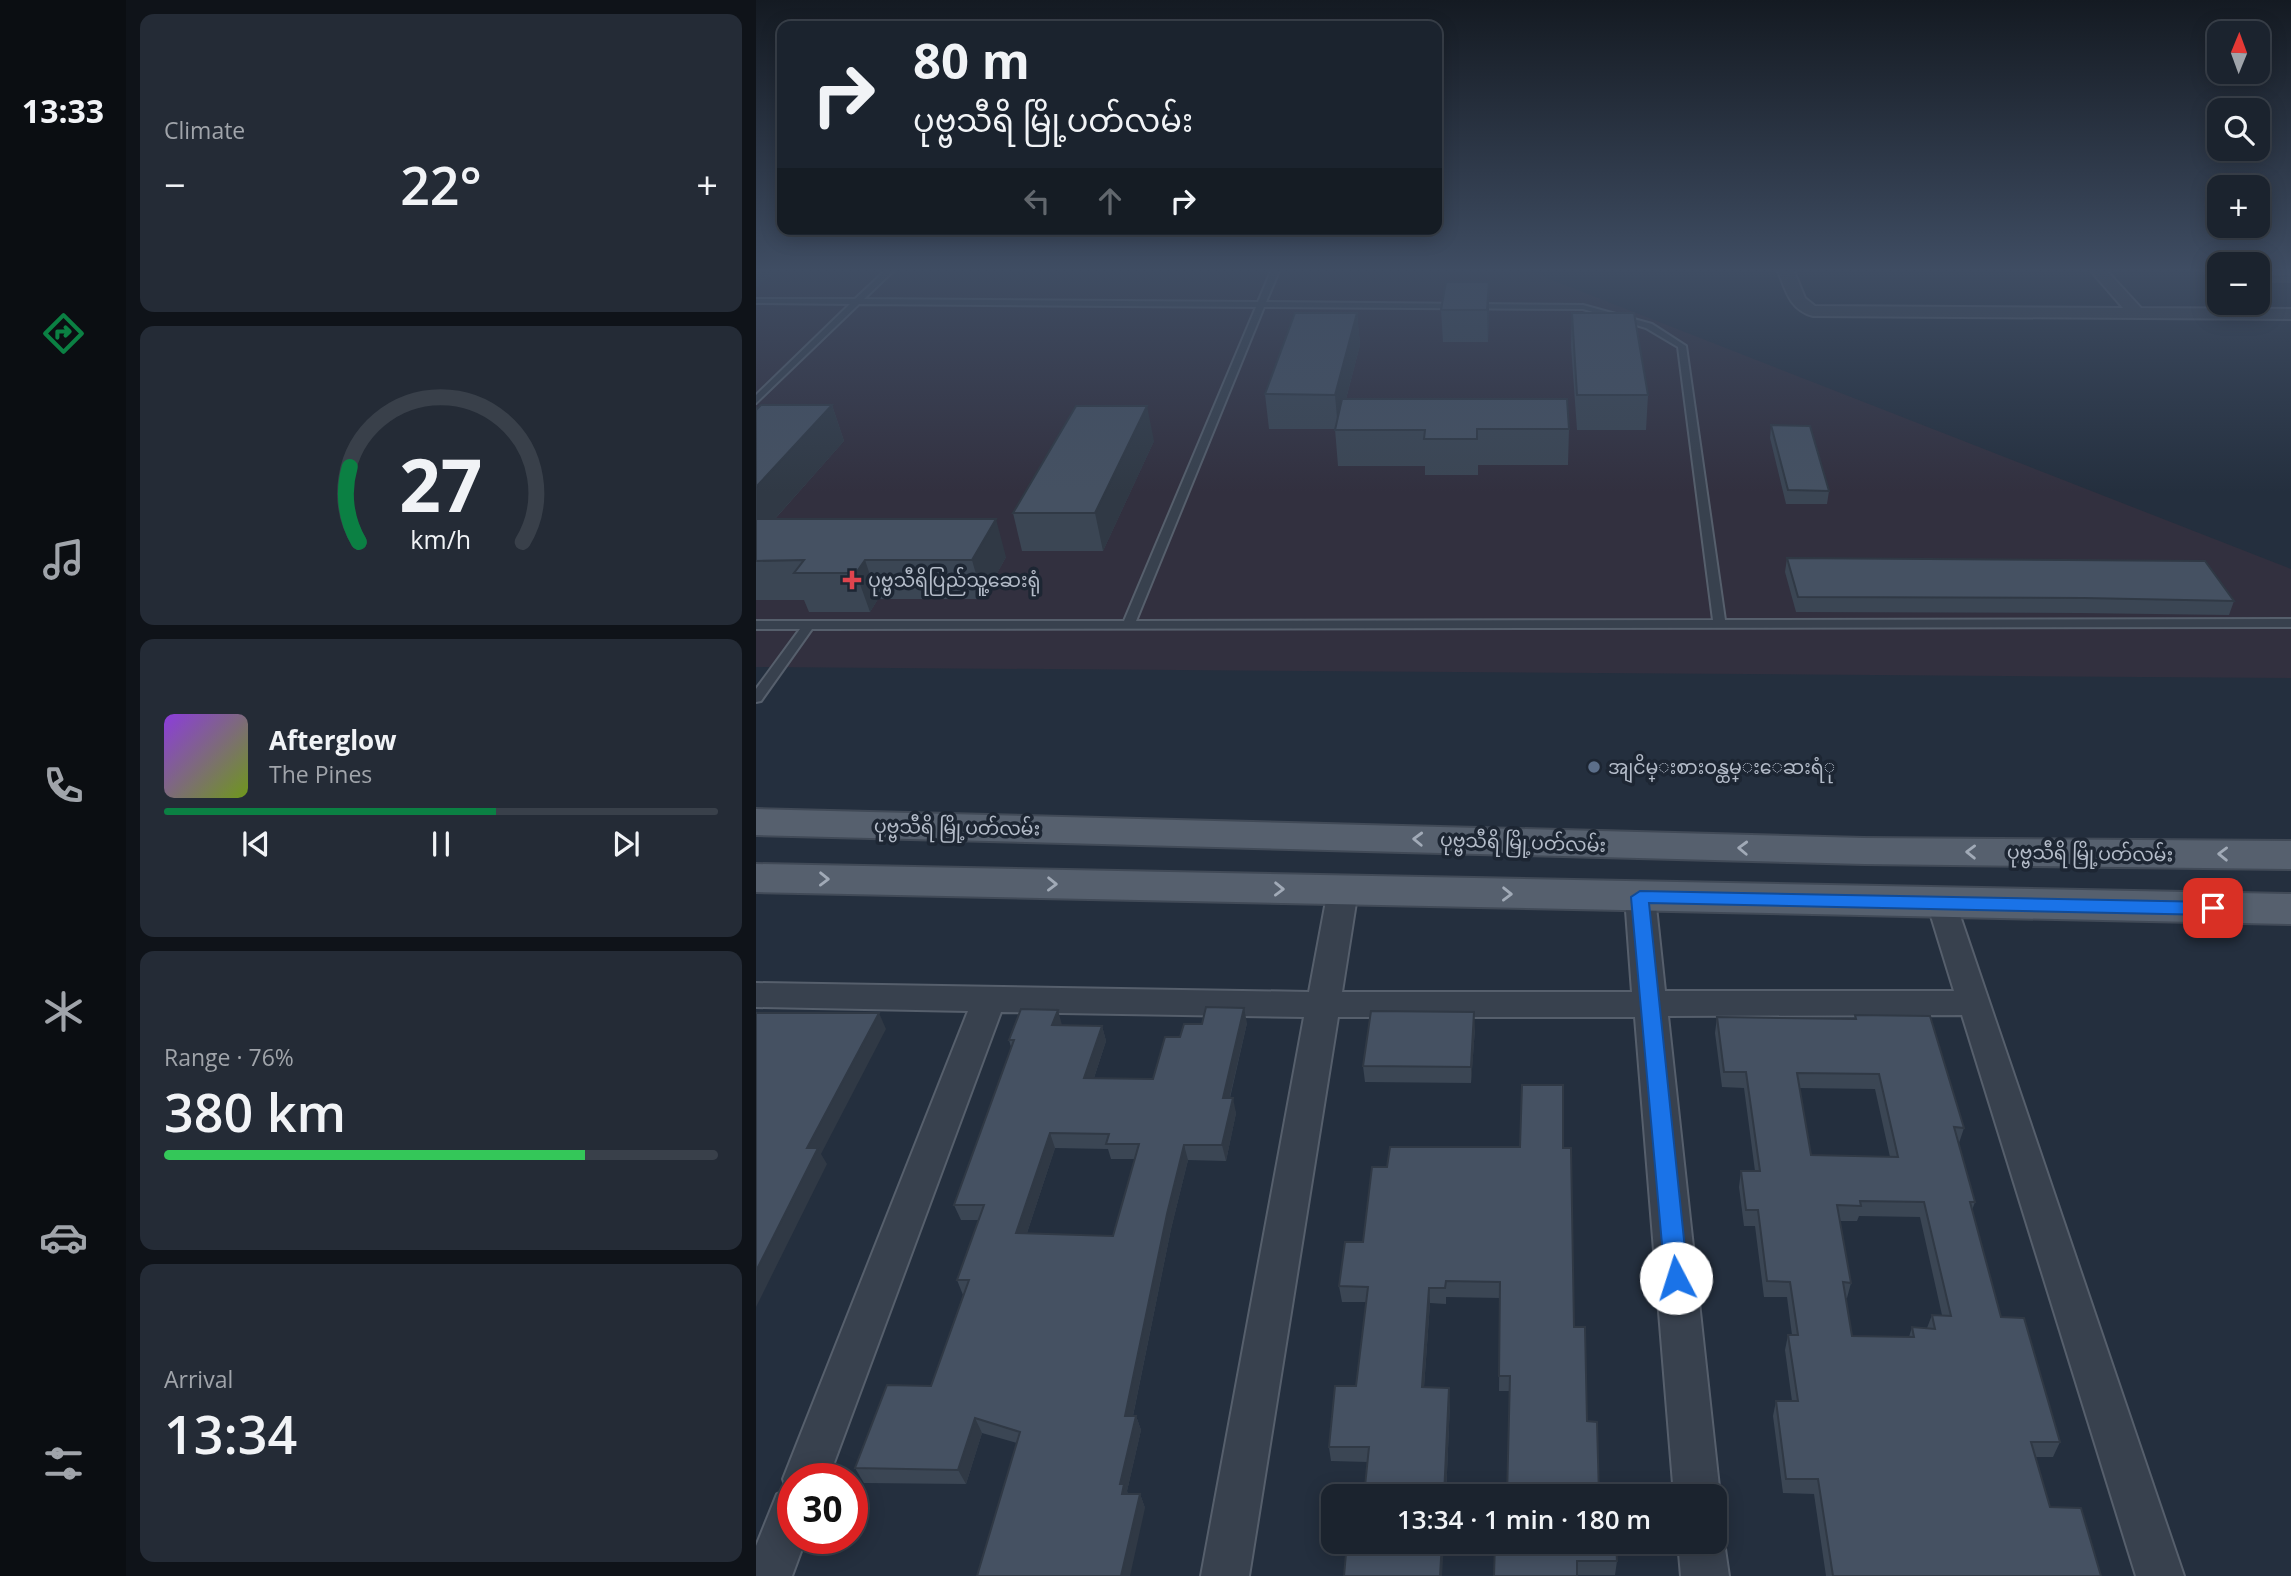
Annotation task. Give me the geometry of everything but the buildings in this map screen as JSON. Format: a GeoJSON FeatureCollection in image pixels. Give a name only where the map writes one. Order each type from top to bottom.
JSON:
{"type":"FeatureCollection","features":[{"type":"Feature","properties":{"kind":"main road","name":"ပုဗ္ဗသီရိ မြို့ပတ်လမ်း"},"geometry":{"type":"LineString","coordinates":[[756,822],[1864,851],[2291,855]]}},
{"type":"Feature","properties":{"kind":"main road"},"geometry":{"type":"LineString","coordinates":[[756,878],[2291,909]]}},
{"type":"Feature","properties":{"kind":"street"},"geometry":{"type":"LineString","coordinates":[[1225,1576],[1343,890]]}},
{"type":"Feature","properties":{"kind":"street"},"geometry":{"type":"LineString","coordinates":[[1640,897],[1696,1484]]}},
{"type":"Feature","properties":{"kind":"street"},"geometry":{"type":"LineString","coordinates":[[1942,903],[2160,1576]]}},
{"type":"Feature","properties":{"kind":"street"},"geometry":{"type":"LineString","coordinates":[[756,995],[1323,1005],[1975,1003]]}},
{"type":"Feature","properties":{"kind":"street"},"geometry":{"type":"LineString","coordinates":[[811,1463],[989,999]]}},
{"type":"Feature","properties":{"kind":"street"},"geometry":{"type":"LineString","coordinates":[[768,1576],[777,1552]]}},
{"type":"Feature","properties":{"kind":"street"},"geometry":{"type":"LineString","coordinates":[[1702,1554],[1704,1576]]}},
{"type":"Feature","properties":{"kind":"lane"},"geometry":{"type":"LineString","coordinates":[[756,401],[813,345]]}},
{"type":"Feature","properties":{"kind":"lane"},"geometry":{"type":"LineString","coordinates":[[1129,624],[1245,345]]}},
{"type":"Feature","properties":{"kind":"lane"},"geometry":{"type":"LineString","coordinates":[[1680,345],[1682,346],[1719,623]]}},
{"type":"Feature","properties":{"kind":"lane"},"geometry":{"type":"LineString","coordinates":[[756,625],[2291,622]]}},
{"type":"Feature","properties":{"kind":"lane"},"geometry":{"type":"LineString","coordinates":[[756,698],[808,626]]}},
{"type":"Feature","properties":{"kind":"shaded area"},"geometry":{"type":"Polygon","coordinates":[[[756,345],[1717,345],[2291,569],[2291,678],[756,667],[756,345]]]}},
{"type":"Feature","properties":{"kind":"place","name":"ပုဗ္ဗသီရိပြည်သူ့ဆေးရုံ"},"geometry":{"type":"Point","coordinates":[852,580]}},
{"type":"Feature","properties":{"kind":"place","name":"အျငိမ္းစားဝန္ထမ္းေဆးရံု"},"geometry":{"type":"Point","coordinates":[1594,767]}},
{"type":"Feature","properties":{"kind":"route"},"geometry":{"type":"LineString","coordinates":[[1676,1278],[1640,897],[2213,908]]}}]}
